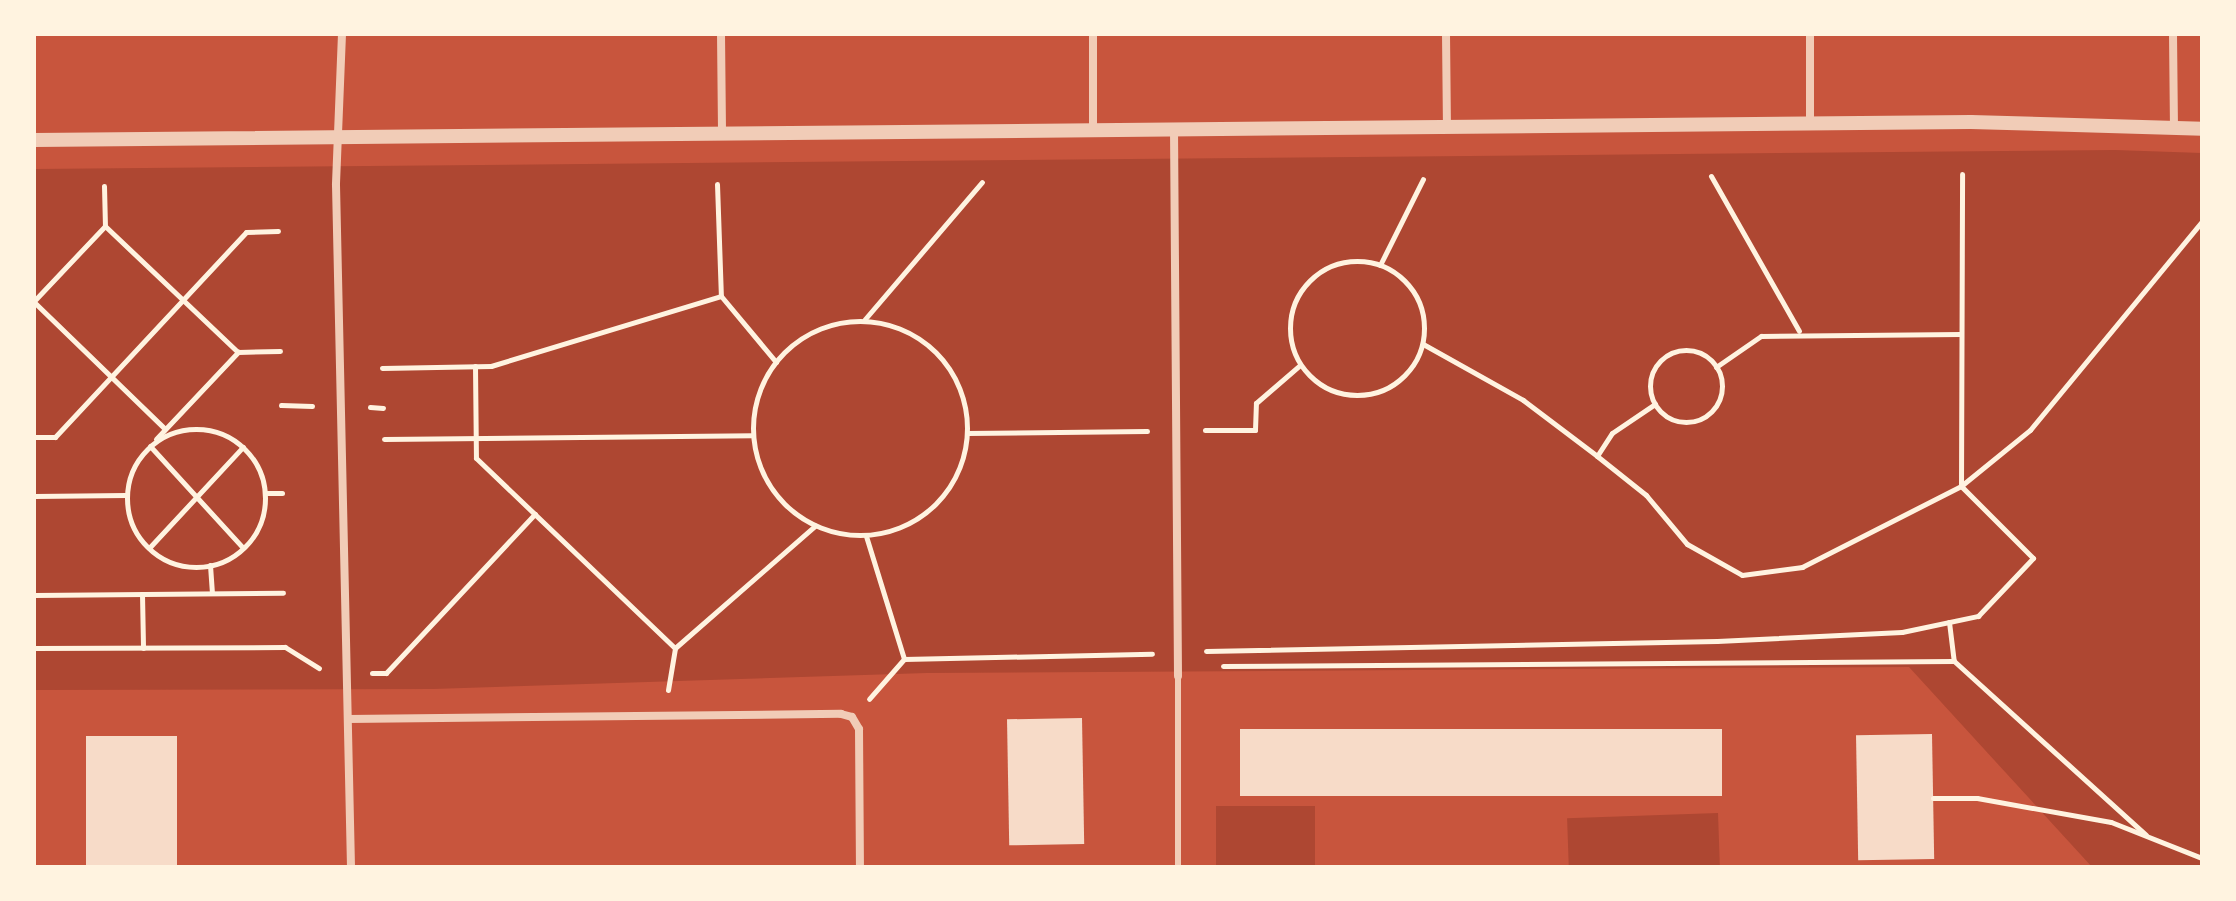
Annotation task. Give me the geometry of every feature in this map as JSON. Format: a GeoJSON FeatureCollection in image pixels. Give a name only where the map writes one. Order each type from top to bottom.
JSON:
{"type":"FeatureCollection","features":[{"type":"Feature","properties":{"kind":"street"},"geometry":{"type":"LineString","coordinates":[[342,34],[338,138],[351,867]]}},
{"type":"Feature","properties":{"kind":"street"},"geometry":{"type":"LineString","coordinates":[[721,34],[722,132]]}},
{"type":"Feature","properties":{"kind":"street"},"geometry":{"type":"LineString","coordinates":[[1093,34],[1093,129]]}},
{"type":"Feature","properties":{"kind":"street"},"geometry":{"type":"LineString","coordinates":[[1446,34],[1447,126]]}},
{"type":"Feature","properties":{"kind":"street"},"geometry":{"type":"LineString","coordinates":[[1810,34],[1810,123]]}},
{"type":"Feature","properties":{"kind":"street"},"geometry":{"type":"LineString","coordinates":[[2173,34],[2174,125]]}},
{"type":"Feature","properties":{"kind":"street"},"geometry":{"type":"LineString","coordinates":[[34,140],[1810,123],[2174,125],[2202,129]]}},
{"type":"Feature","properties":{"kind":"street"},"geometry":{"type":"LineString","coordinates":[[1174,129],[1178,676]]}},
{"type":"Feature","properties":{"kind":"street"},"geometry":{"type":"LineString","coordinates":[[348,719],[852,717],[859,729],[860,867]]}},
{"type":"Feature","properties":{"kind":"lane"},"geometry":{"type":"LineString","coordinates":[[1178,676],[1178,867]]}},
{"type":"Feature","properties":{"kind":"path"},"geometry":{"type":"LineString","coordinates":[[852,717],[904,659],[1614,645],[1902,632],[1978,616],[2033,558],[1961,486],[1962,174]]}},
{"type":"Feature","properties":{"kind":"path"},"geometry":{"type":"LineString","coordinates":[[1711,176],[1799,332]]}},
{"type":"Feature","properties":{"kind":"path"},"geometry":{"type":"LineString","coordinates":[[1380,265],[1423,179]]}},
{"type":"Feature","properties":{"kind":"path"},"geometry":{"type":"LineString","coordinates":[[864,320],[982,182]]}},
{"type":"Feature","properties":{"kind":"path"},"geometry":{"type":"LineString","coordinates":[[717,184],[721,296],[776,362]]}},
{"type":"Feature","properties":{"kind":"path"},"geometry":{"type":"LineString","coordinates":[[104,186],[105,227],[34,302],[167,431],[206,429],[243,447],[261,475],[265,493],[263,516],[243,548],[210,565],[174,564],[149,548],[129,517],[126,495],[131,473],[149,447],[167,431],[238,352]]}},
{"type":"Feature","properties":{"kind":"path"},"geometry":{"type":"LineString","coordinates":[[1423,344],[1523,400],[1597,456],[1646,495],[1687,544],[1742,575],[1802,567],[1961,486],[2030,430],[2202,221]]}},
{"type":"Feature","properties":{"kind":"path"},"geometry":{"type":"LineString","coordinates":[[105,227],[238,352],[280,351]]}},
{"type":"Feature","properties":{"kind":"path"},"geometry":{"type":"LineString","coordinates":[[34,437],[55,437],[246,232],[278,231]]}},
{"type":"Feature","properties":{"kind":"path"},"geometry":{"type":"LineString","coordinates":[[1340,263],[1380,265],[1411,288],[1420,305],[1423,344],[1399,382],[1379,393],[1335,393],[1300,365],[1290,321],[1306,284],[1340,263]]}},
{"type":"Feature","properties":{"kind":"path"},"geometry":{"type":"LineString","coordinates":[[382,368],[491,366],[721,296]]}},
{"type":"Feature","properties":{"kind":"path"},"geometry":{"type":"LineString","coordinates":[[864,320],[917,336],[941,356],[957,381],[967,433],[960,470],[945,496],[909,524],[866,536],[815,526],[779,499],[759,468],[753,435],[754,404],[776,362],[803,336],[831,324],[864,320]]}},
{"type":"Feature","properties":{"kind":"path"},"geometry":{"type":"LineString","coordinates":[[1716,367],[1761,336],[1799,332],[1961,334]]}},
{"type":"Feature","properties":{"kind":"path"},"geometry":{"type":"LineString","coordinates":[[1674,352],[1698,352],[1716,367],[1723,388],[1720,400],[1698,421],[1668,418],[1655,404],[1650,383],[1663,358],[1674,352]]}},
{"type":"Feature","properties":{"kind":"path"},"geometry":{"type":"LineString","coordinates":[[967,433],[1255,430],[1256,403],[1300,365]]}},
{"type":"Feature","properties":{"kind":"path"},"geometry":{"type":"LineString","coordinates":[[475,366],[476,458],[675,648]]}},
{"type":"Feature","properties":{"kind":"path"},"geometry":{"type":"LineString","coordinates":[[1597,456],[1612,433],[1655,404]]}},
{"type":"Feature","properties":{"kind":"path"},"geometry":{"type":"LineString","coordinates":[[384,439],[753,435]]}},
{"type":"Feature","properties":{"kind":"path"},"geometry":{"type":"LineString","coordinates":[[149,447],[243,548]]}},
{"type":"Feature","properties":{"kind":"path"},"geometry":{"type":"LineString","coordinates":[[149,548],[243,447]]}},
{"type":"Feature","properties":{"kind":"path"},"geometry":{"type":"LineString","coordinates":[[265,493],[282,493]]}},
{"type":"Feature","properties":{"kind":"path"},"geometry":{"type":"LineString","coordinates":[[34,496],[126,495]]}},
{"type":"Feature","properties":{"kind":"path"},"geometry":{"type":"LineString","coordinates":[[34,648],[285,647],[327,672],[386,673],[535,514]]}},
{"type":"Feature","properties":{"kind":"path"},"geometry":{"type":"LineString","coordinates":[[663,716],[675,648],[815,526]]}},
{"type":"Feature","properties":{"kind":"path"},"geometry":{"type":"LineString","coordinates":[[866,536],[904,659]]}},
{"type":"Feature","properties":{"kind":"path"},"geometry":{"type":"LineString","coordinates":[[210,565],[212,593]]}},
{"type":"Feature","properties":{"kind":"path"},"geometry":{"type":"LineString","coordinates":[[34,595],[283,593]]}},
{"type":"Feature","properties":{"kind":"path"},"geometry":{"type":"LineString","coordinates":[[142,594],[143,648]]}},
{"type":"Feature","properties":{"kind":"path"},"geometry":{"type":"LineString","coordinates":[[1949,622],[1954,661],[2146,835]]}},
{"type":"Feature","properties":{"kind":"path"},"geometry":{"type":"LineString","coordinates":[[1223,666],[1954,661]]}},
{"type":"Feature","properties":{"kind":"path"},"geometry":{"type":"LineString","coordinates":[[1933,798],[1977,798],[2111,822],[2202,858]]}},
{"type":"Feature","properties":{"kind":"shaded area"},"geometry":{"type":"Polygon","coordinates":[[[2115,150],[2202,153],[2202,867],[2092,867],[1909,667],[927,673],[433,689],[34,690],[34,169],[2115,150]]]}},
{"type":"Feature","properties":{"kind":"shaded area"},"geometry":{"type":"Polygon","coordinates":[[[1216,806],[1315,806],[1315,867],[1216,867],[1216,806]]]}},
{"type":"Feature","properties":{"kind":"shaded area"},"geometry":{"type":"Polygon","coordinates":[[[1718,813],[1720,867],[1569,867],[1567,818],[1718,813]]]}},
{"type":"Feature","properties":{"kind":"building"},"geometry":{"type":"Polygon","coordinates":[[[1082,718],[1084,844],[1009,845],[1007,719],[1082,718]]]}},
{"type":"Feature","properties":{"kind":"building"},"geometry":{"type":"Polygon","coordinates":[[[1240,729],[1722,729],[1722,796],[1240,796],[1240,729]]]}},
{"type":"Feature","properties":{"kind":"building"},"geometry":{"type":"Polygon","coordinates":[[[1932,734],[1934,859],[1858,860],[1856,735],[1932,734]]]}},
{"type":"Feature","properties":{"kind":"building"},"geometry":{"type":"Polygon","coordinates":[[[86,736],[177,736],[177,867],[86,867],[86,736]]]}}]}
